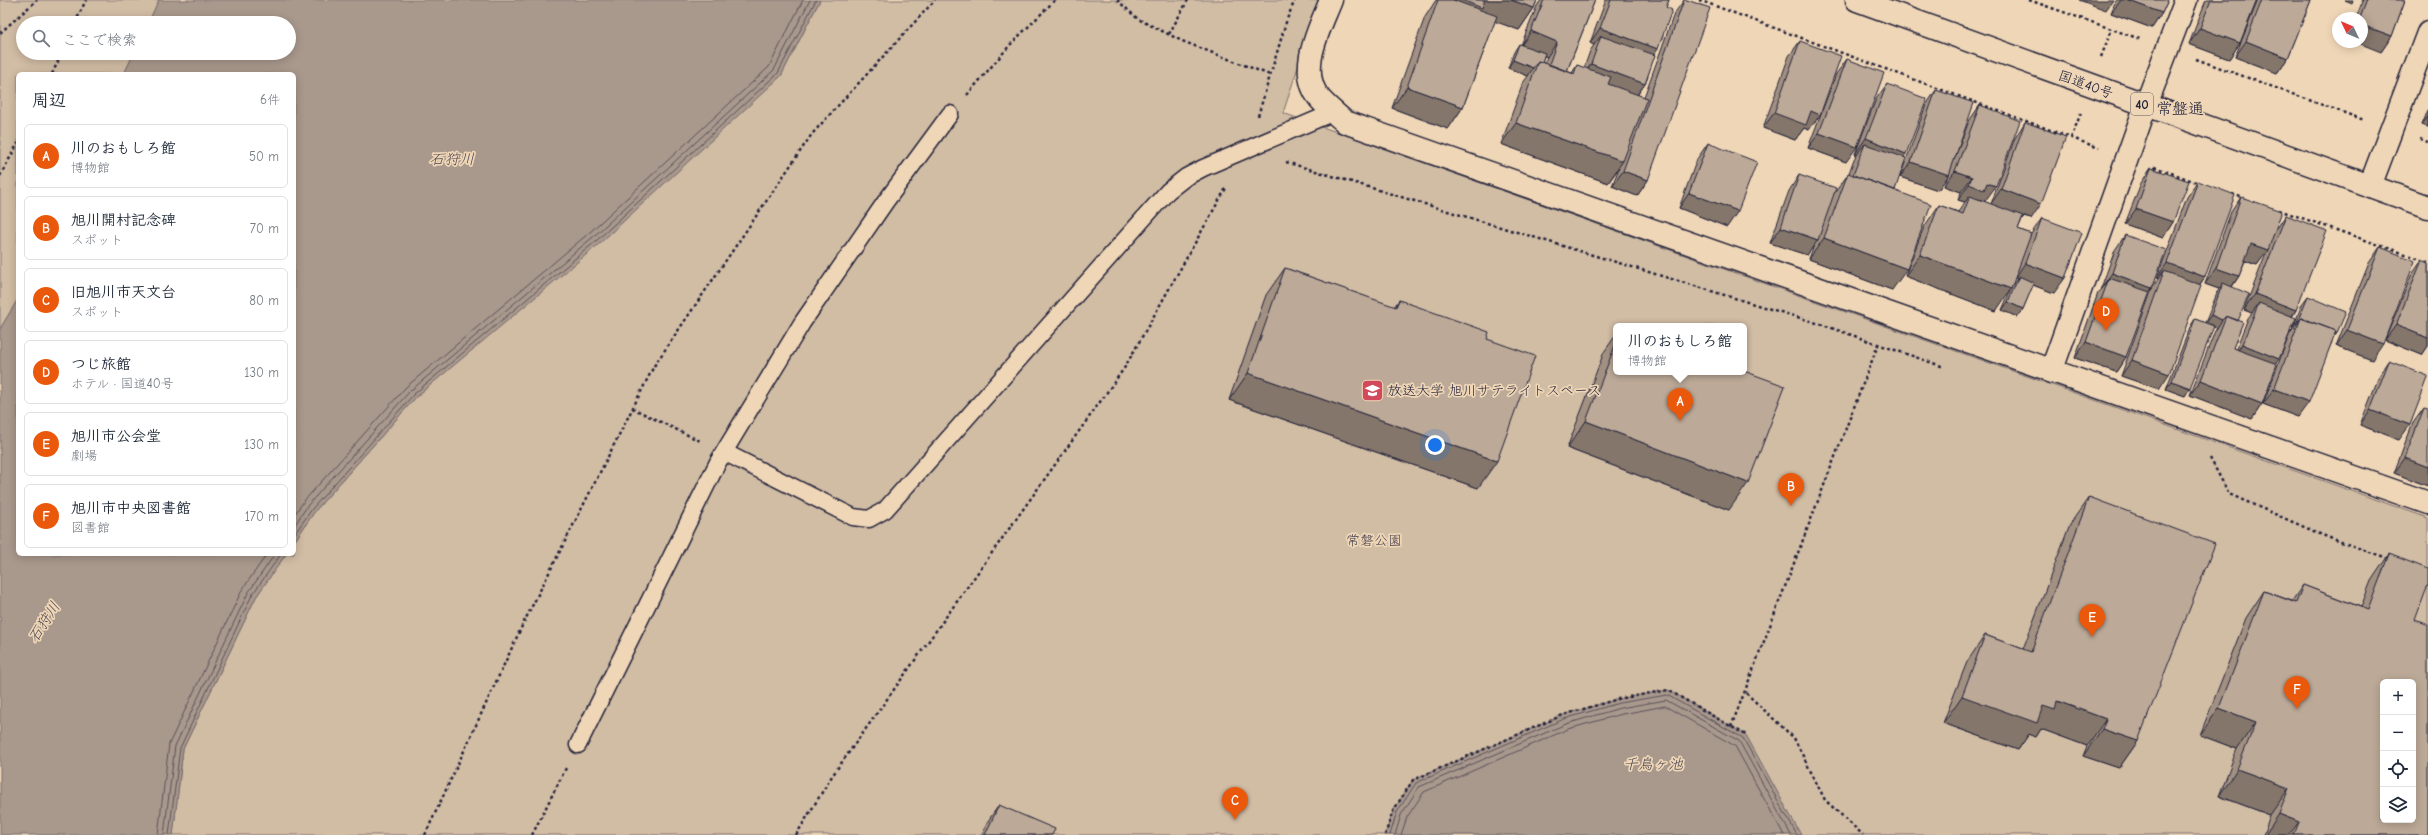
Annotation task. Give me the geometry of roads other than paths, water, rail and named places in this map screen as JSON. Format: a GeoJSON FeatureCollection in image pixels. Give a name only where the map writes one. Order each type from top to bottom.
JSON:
{"type":"FeatureCollection","features":[{"type":"Feature","properties":{"kind":"main road"},"geometry":{"type":"LineString","coordinates":[[1331,0],[1310,54],[1310,75],[1319,98],[1345,122],[2051,372],[2428,503]]}},
{"type":"Feature","properties":{"kind":"main road","name":"国道40号"},"geometry":{"type":"LineString","coordinates":[[1857,0],[2428,207]]}},
{"type":"Feature","properties":{"kind":"main road"},"geometry":{"type":"LineString","coordinates":[[2051,372],[2146,105],[2186,0]]}},
{"type":"Feature","properties":{"kind":"main road"},"geometry":{"type":"LineString","coordinates":[[2370,186],[2428,33]]}},
{"type":"Feature","properties":{"kind":"lane"},"geometry":{"type":"LineString","coordinates":[[724,452],[852,517],[869,519],[885,510],[1168,191],[1186,177],[1203,168],[1334,112]]}},
{"type":"Feature","properties":{"kind":"lane"},"geometry":{"type":"LineString","coordinates":[[578,745],[724,452],[802,323],[886,202],[950,114]]}},
{"type":"Feature","properties":{"kind":"water","name":"石狩川"},"geometry":{"type":"Polygon","coordinates":[[[159,0],[820,0],[781,76],[599,244],[416,397],[315,511],[296,539],[296,72],[125,72],[131,60],[296,60],[296,16],[151,16],[159,0]]]}},
{"type":"Feature","properties":{"kind":"water","name":"石狩川"},"geometry":{"type":"Polygon","coordinates":[[[16,302],[16,556],[285,556],[256,597],[183,749],[173,835],[0,835],[0,329],[16,302]]]}},
{"type":"Feature","properties":{"kind":"water","name":"千鳥ヶ池"},"geometry":{"type":"Polygon","coordinates":[[[1668,690],[1746,735],[1801,835],[1385,835],[1393,811],[1413,780],[1563,715],[1618,699],[1668,690]]]}},
{"type":"Feature","properties":{"kind":"place","name":"つじ旅館"},"geometry":{"type":"Point","coordinates":[2106,331]}},
{"type":"Feature","properties":{"kind":"place","name":"放送大学 旭川サテライトスペース"},"geometry":{"type":"Point","coordinates":[1373,390]}},
{"type":"Feature","properties":{"kind":"place","name":"川のおもしろ館"},"geometry":{"type":"Point","coordinates":[1680,421]}},
{"type":"Feature","properties":{"kind":"place","name":"旭川開村記念碑"},"geometry":{"type":"Point","coordinates":[1791,506]}},
{"type":"Feature","properties":{"kind":"place","name":"旭川市公会堂"},"geometry":{"type":"Point","coordinates":[2092,637]}},
{"type":"Feature","properties":{"kind":"place","name":"旭川市中央図書館"},"geometry":{"type":"Point","coordinates":[2297,709]}},
{"type":"Feature","properties":{"kind":"place","name":"旧旭川市天文台"},"geometry":{"type":"Point","coordinates":[1235,820]}},
{"type":"Feature","properties":{"kind":"district","name":"常盤通"},"geometry":{"type":"Point","coordinates":[2180,108]}},
{"type":"Feature","properties":{"kind":"park label","name":"常磐公園"},"geometry":{"type":"Point","coordinates":[1374,540]}}]}
